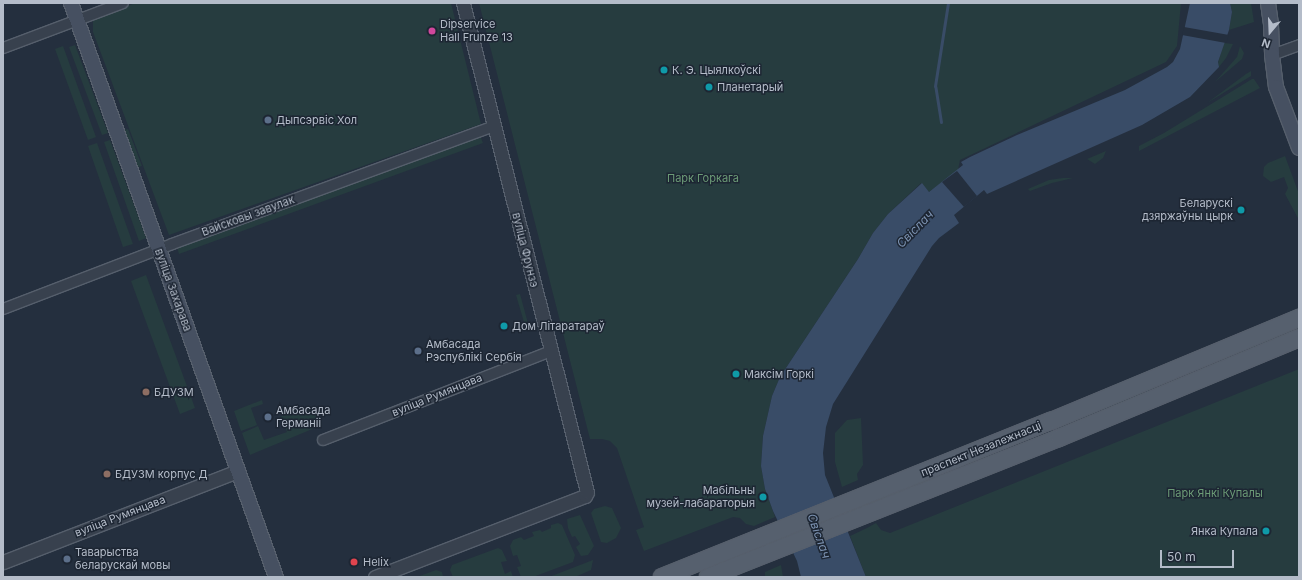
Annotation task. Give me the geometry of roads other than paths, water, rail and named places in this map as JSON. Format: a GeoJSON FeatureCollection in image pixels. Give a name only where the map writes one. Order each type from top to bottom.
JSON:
{"type":"FeatureCollection","features":[{"type":"Feature","properties":{"kind":"main road","name":"вуліца Захарава"},"geometry":{"type":"LineString","coordinates":[[71,3],[276,577]]}},
{"type":"Feature","properties":{"kind":"main road"},"geometry":{"type":"LineString","coordinates":[[1268,3],[1276,87],[1299,148]]}},
{"type":"Feature","properties":{"kind":"main road","name":"праспект Незалежнасці"},"geometry":{"type":"LineString","coordinates":[[662,577],[760,536],[1059,418],[1299,318]]}},
{"type":"Feature","properties":{"kind":"main road","name":"праспект Незалежнасці"},"geometry":{"type":"LineString","coordinates":[[708,577],[1058,438],[1299,338]]}},
{"type":"Feature","properties":{"kind":"street"},"geometry":{"type":"LineString","coordinates":[[3,48],[123,3]]}},
{"type":"Feature","properties":{"kind":"street","name":"вуліца Фрунзэ"},"geometry":{"type":"LineString","coordinates":[[375,577],[585,496],[587,492],[463,3]]}},
{"type":"Feature","properties":{"kind":"street"},"geometry":{"type":"LineString","coordinates":[[1272,55],[1299,44]]}},
{"type":"Feature","properties":{"kind":"street","name":"Вайсковы завулак"},"geometry":{"type":"LineString","coordinates":[[3,309],[494,126]]}},
{"type":"Feature","properties":{"kind":"street","name":"вуліца Румянцава"},"geometry":{"type":"LineString","coordinates":[[323,440],[551,351]]}},
{"type":"Feature","properties":{"kind":"street","name":"вуліца Румянцава"},"geometry":{"type":"LineString","coordinates":[[3,562],[238,471]]}},
{"type":"Feature","properties":{"kind":"water","name":"Свіслач"},"geometry":{"type":"Polygon","coordinates":[[[1190,3],[1230,3],[1232,12],[1229,30],[1218,62],[1219,67],[1190,97],[1142,125],[987,194],[984,190],[954,215],[959,223],[939,238],[932,246],[833,404],[826,427],[823,453],[825,475],[866,577],[801,577],[797,561],[773,511],[765,489],[761,466],[763,436],[772,396],[780,377],[858,259],[873,233],[888,214],[922,183],[929,192],[963,165],[961,162],[970,157],[1017,135],[1125,90],[1167,67],[1173,62],[1180,49],[1190,3]]]}},
{"type":"Feature","properties":{"kind":"waterway"},"geometry":{"type":"LineString","coordinates":[[941,122],[935,86],[948,3]]}},
{"type":"Feature","properties":{"kind":"place","name":"Dipservice Hall Frunze 13"},"geometry":{"type":"Point","coordinates":[432,31]}},
{"type":"Feature","properties":{"kind":"place","name":"К. Э. Цыялкоўскі"},"geometry":{"type":"Point","coordinates":[664,70]}},
{"type":"Feature","properties":{"kind":"place","name":"Планетарый"},"geometry":{"type":"Point","coordinates":[709,87]}},
{"type":"Feature","properties":{"kind":"place","name":"Дыпсэрвіс Хол"},"geometry":{"type":"Point","coordinates":[268,120]}},
{"type":"Feature","properties":{"kind":"place","name":"Беларускі дзяржаўны цырк"},"geometry":{"type":"Point","coordinates":[1241,210]}},
{"type":"Feature","properties":{"kind":"place","name":"Дом Літаратараў"},"geometry":{"type":"Point","coordinates":[504,326]}},
{"type":"Feature","properties":{"kind":"place","name":"Амбасада Рэспублікі Сербія"},"geometry":{"type":"Point","coordinates":[418,351]}},
{"type":"Feature","properties":{"kind":"place","name":"Максім Горкі"},"geometry":{"type":"Point","coordinates":[736,374]}},
{"type":"Feature","properties":{"kind":"place","name":"БДУЗМ"},"geometry":{"type":"Point","coordinates":[146,392]}},
{"type":"Feature","properties":{"kind":"place","name":"Амбасада Германіі"},"geometry":{"type":"Point","coordinates":[268,417]}},
{"type":"Feature","properties":{"kind":"place","name":"БДУЗМ корпус Д"},"geometry":{"type":"Point","coordinates":[107,474]}},
{"type":"Feature","properties":{"kind":"place","name":"Мабільны музей-лабараторыя"},"geometry":{"type":"Point","coordinates":[763,497]}},
{"type":"Feature","properties":{"kind":"place","name":"Янка Купала"},"geometry":{"type":"Point","coordinates":[1266,531]}},
{"type":"Feature","properties":{"kind":"place","name":"Таварыства беларускай мовы"},"geometry":{"type":"Point","coordinates":[67,559]}},
{"type":"Feature","properties":{"kind":"place","name":"Helix"},"geometry":{"type":"Point","coordinates":[354,562]}},
{"type":"Feature","properties":{"kind":"park label","name":"Парк Горкага"},"geometry":{"type":"Point","coordinates":[703,178]}},
{"type":"Feature","properties":{"kind":"park label","name":"Парк Янкі Купалы"},"geometry":{"type":"Point","coordinates":[1215,493]}}]}
